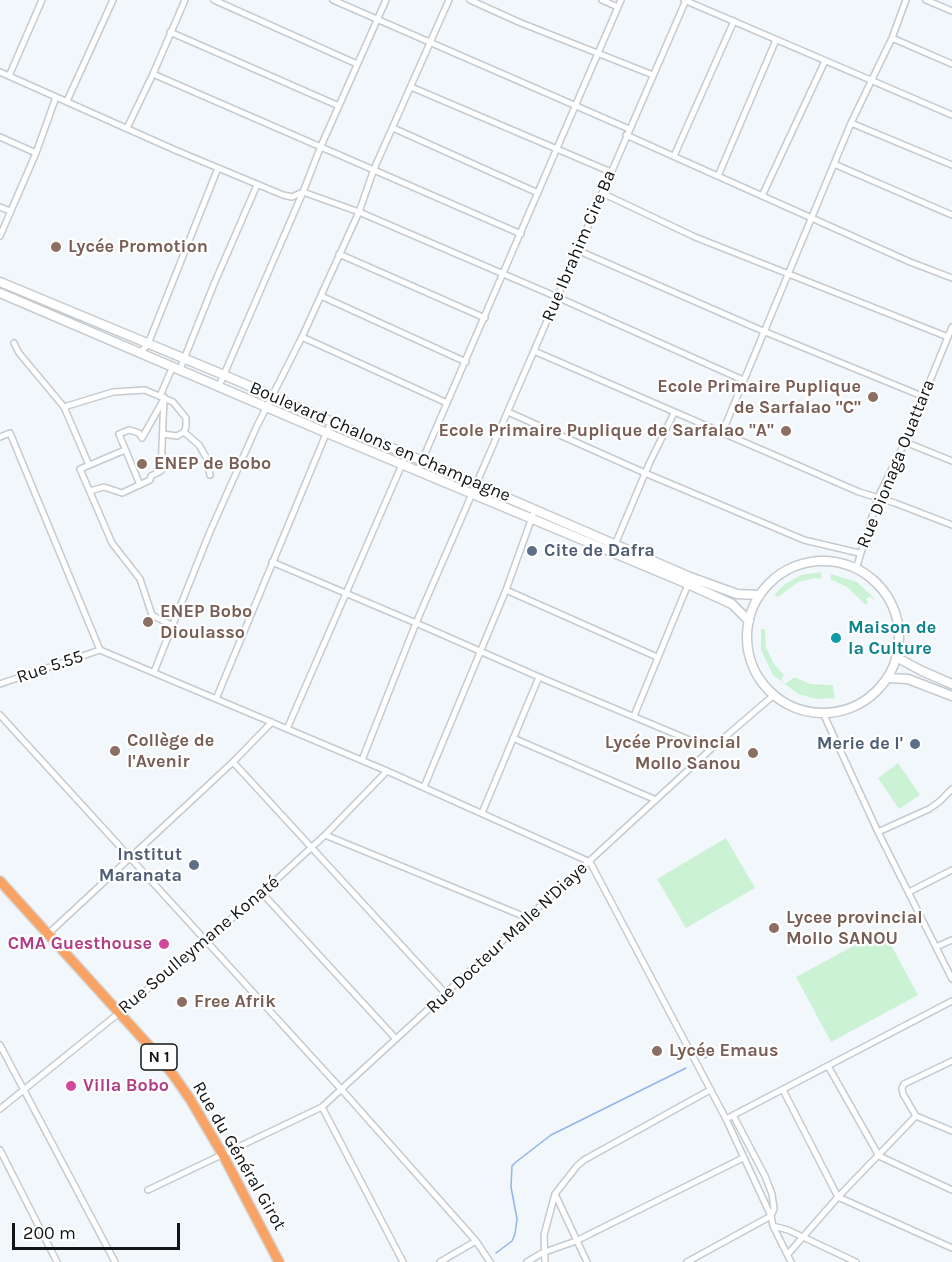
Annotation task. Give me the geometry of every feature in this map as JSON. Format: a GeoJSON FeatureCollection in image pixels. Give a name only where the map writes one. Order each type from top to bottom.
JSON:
{"type":"FeatureCollection","features":[{"type":"Feature","properties":{"kind":"highway","name":"Rue du Général Girot"},"geometry":{"type":"LineString","coordinates":[[0,880],[174,1076],[223,1155],[279,1262]]}},
{"type":"Feature","properties":{"kind":"main road","name":"Boulevard Chalons en Champagne"},"geometry":{"type":"LineString","coordinates":[[0,282],[225,375],[535,509],[614,548],[689,580],[732,604],[749,621]]}},
{"type":"Feature","properties":{"kind":"main road","name":"Boulevard Chalons en Champagne"},"geometry":{"type":"LineString","coordinates":[[0,293],[531,518],[614,548]]}},
{"type":"Feature","properties":{"kind":"main road"},"geometry":{"type":"LineString","coordinates":[[831,562],[856,569],[879,586],[892,606],[898,629],[896,657],[887,678],[873,694],[858,705],[841,711],[823,713],[799,709],[774,695],[762,681],[752,663],[748,642],[749,621],[760,595],[778,576],[794,567],[806,563],[831,562]]}},
{"type":"Feature","properties":{"kind":"main road","name":"Boulevard Chalons en Champagne"},"geometry":{"type":"LineString","coordinates":[[689,580],[737,594],[760,595]]}},
{"type":"Feature","properties":{"kind":"main road"},"geometry":{"type":"LineString","coordinates":[[896,657],[952,684]]}},
{"type":"Feature","properties":{"kind":"main road"},"geometry":{"type":"LineString","coordinates":[[887,678],[908,679],[952,696]]}},
{"type":"Feature","properties":{"kind":"street"},"geometry":{"type":"LineString","coordinates":[[9,76],[42,0]]}},
{"type":"Feature","properties":{"kind":"street"},"geometry":{"type":"LineString","coordinates":[[67,101],[114,0]]}},
{"type":"Feature","properties":{"kind":"street"},"geometry":{"type":"LineString","coordinates":[[127,128],[185,0]]}},
{"type":"Feature","properties":{"kind":"street"},"geometry":{"type":"LineString","coordinates":[[214,0],[357,64]]}},
{"type":"Feature","properties":{"kind":"street"},"geometry":{"type":"LineString","coordinates":[[333,0],[576,106],[674,156],[762,196],[812,216],[910,262],[952,278]]}},
{"type":"Feature","properties":{"kind":"street"},"geometry":{"type":"LineString","coordinates":[[219,386],[386,0]]}},
{"type":"Feature","properties":{"kind":"street"},"geometry":{"type":"LineString","coordinates":[[154,672],[209,534],[266,406],[302,337],[359,212],[374,169],[448,0]]}},
{"type":"Feature","properties":{"kind":"street"},"geometry":{"type":"LineString","coordinates":[[470,0],[599,55],[653,75]]}},
{"type":"Feature","properties":{"kind":"street"},"geometry":{"type":"LineString","coordinates":[[602,0],[618,7]]}},
{"type":"Feature","properties":{"kind":"street"},"geometry":{"type":"LineString","coordinates":[[418,471],[621,0]]}},
{"type":"Feature","properties":{"kind":"street"},"geometry":{"type":"LineString","coordinates":[[685,0],[870,82],[952,115]]}},
{"type":"Feature","properties":{"kind":"street","name":"Rue Ibrahim Cire Ba"},"geometry":{"type":"LineString","coordinates":[[472,493],[685,0]]}},
{"type":"Feature","properties":{"kind":"street"},"geometry":{"type":"LineString","coordinates":[[722,433],[851,123],[892,38],[906,0]]}},
{"type":"Feature","properties":{"kind":"street"},"geometry":{"type":"LineString","coordinates":[[926,0],[952,11]]}},
{"type":"Feature","properties":{"kind":"street"},"geometry":{"type":"LineString","coordinates":[[674,156],[734,21]]}},
{"type":"Feature","properties":{"kind":"street"},"geometry":{"type":"LineString","coordinates":[[170,32],[339,106]]}},
{"type":"Feature","properties":{"kind":"street"},"geometry":{"type":"LineString","coordinates":[[892,38],[952,64]]}},
{"type":"Feature","properties":{"kind":"street"},"geometry":{"type":"LineString","coordinates":[[718,176],[776,40]]}},
{"type":"Feature","properties":{"kind":"street"},"geometry":{"type":"LineString","coordinates":[[762,196],[825,61]]}},
{"type":"Feature","properties":{"kind":"street"},"geometry":{"type":"LineString","coordinates":[[0,72],[256,185],[292,197],[303,192],[359,212],[743,380]]}},
{"type":"Feature","properties":{"kind":"street"},"geometry":{"type":"LineString","coordinates":[[153,74],[521,234]]}},
{"type":"Feature","properties":{"kind":"street"},"geometry":{"type":"LineString","coordinates":[[411,87],[611,172]]}},
{"type":"Feature","properties":{"kind":"street"},"geometry":{"type":"LineString","coordinates":[[0,236],[36,153],[56,97]]}},
{"type":"Feature","properties":{"kind":"street"},"geometry":{"type":"LineString","coordinates":[[851,123],[952,165]]}},
{"type":"Feature","properties":{"kind":"street"},"geometry":{"type":"LineString","coordinates":[[393,128],[538,193]]}},
{"type":"Feature","properties":{"kind":"street"},"geometry":{"type":"LineString","coordinates":[[0,137],[36,153]]}},
{"type":"Feature","properties":{"kind":"street"},"geometry":{"type":"LineString","coordinates":[[834,164],[952,215]]}},
{"type":"Feature","properties":{"kind":"street"},"geometry":{"type":"LineString","coordinates":[[141,352],[148,344],[218,168]]}},
{"type":"Feature","properties":{"kind":"street"},"geometry":{"type":"LineString","coordinates":[[140,485],[118,434],[129,430],[139,433],[142,438],[177,367],[184,359],[256,185]]}},
{"type":"Feature","properties":{"kind":"street"},"geometry":{"type":"LineString","coordinates":[[602,193],[695,237],[948,337]]}},
{"type":"Feature","properties":{"kind":"street"},"geometry":{"type":"LineString","coordinates":[[0,207],[10,211]]}},
{"type":"Feature","properties":{"kind":"street"},"geometry":{"type":"LineString","coordinates":[[577,250],[763,331],[922,396]]}},
{"type":"Feature","properties":{"kind":"street"},"geometry":{"type":"LineString","coordinates":[[339,254],[485,318]]}},
{"type":"Feature","properties":{"kind":"street"},"geometry":{"type":"LineString","coordinates":[[321,296],[466,362]]}},
{"type":"Feature","properties":{"kind":"street","name":"Rue Dionaga Ouattara"},"geometry":{"type":"LineString","coordinates":[[856,569],[859,553],[878,497],[905,442],[952,327]]}},
{"type":"Feature","properties":{"kind":"street"},"geometry":{"type":"LineString","coordinates":[[302,337],[447,404]]}},
{"type":"Feature","properties":{"kind":"street"},"geometry":{"type":"LineString","coordinates":[[14,343],[19,353],[64,407],[89,465]]}},
{"type":"Feature","properties":{"kind":"street"},"geometry":{"type":"LineString","coordinates":[[534,351],[859,492],[952,525]]}},
{"type":"Feature","properties":{"kind":"street"},"geometry":{"type":"LineString","coordinates":[[64,407],[113,392],[145,390],[174,402],[186,418],[184,432],[177,435],[163,434]]}},
{"type":"Feature","properties":{"kind":"street"},"geometry":{"type":"LineString","coordinates":[[90,491],[104,487],[122,493],[150,480],[151,476],[161,471],[162,396]]}},
{"type":"Feature","properties":{"kind":"street"},"geometry":{"type":"LineString","coordinates":[[508,411],[645,473],[804,540],[859,553]]}},
{"type":"Feature","properties":{"kind":"street"},"geometry":{"type":"LineString","coordinates":[[614,548],[645,473],[674,413]]}},
{"type":"Feature","properties":{"kind":"street"},"geometry":{"type":"LineString","coordinates":[[216,699],[331,422]]}},
{"type":"Feature","properties":{"kind":"street"},"geometry":{"type":"LineString","coordinates":[[184,432],[193,438],[204,453],[210,475]]}},
{"type":"Feature","properties":{"kind":"street"},"geometry":{"type":"LineString","coordinates":[[0,437],[10,433],[100,650],[362,760],[590,862],[726,1119],[791,1262]]}},
{"type":"Feature","properties":{"kind":"street"},"geometry":{"type":"LineString","coordinates":[[905,442],[952,461]]}},
{"type":"Feature","properties":{"kind":"street"},"geometry":{"type":"LineString","coordinates":[[125,450],[80,469],[112,543],[140,579],[152,615],[173,626]]}},
{"type":"Feature","properties":{"kind":"street"},"geometry":{"type":"LineString","coordinates":[[287,729],[407,453]]}},
{"type":"Feature","properties":{"kind":"street"},"geometry":{"type":"LineString","coordinates":[[362,760],[416,623],[472,493]]}},
{"type":"Feature","properties":{"kind":"street"},"geometry":{"type":"LineString","coordinates":[[424,787],[506,590],[535,509]]}},
{"type":"Feature","properties":{"kind":"street"},"geometry":{"type":"LineString","coordinates":[[272,562],[711,749]]}},
{"type":"Feature","properties":{"kind":"street"},"geometry":{"type":"LineString","coordinates":[[634,716],[689,580]]}},
{"type":"Feature","properties":{"kind":"street"},"geometry":{"type":"LineString","coordinates":[[506,590],[657,657]]}},
{"type":"Feature","properties":{"kind":"street","name":"Rue 5.55"},"geometry":{"type":"LineString","coordinates":[[0,684],[100,650]]}},
{"type":"Feature","properties":{"kind":"street"},"geometry":{"type":"LineString","coordinates":[[482,813],[538,677]]}},
{"type":"Feature","properties":{"kind":"street","name":"Rue Docteur Malle N'Diaye"},"geometry":{"type":"LineString","coordinates":[[148,1190],[322,1107],[711,749],[774,695]]}},
{"type":"Feature","properties":{"kind":"street"},"geometry":{"type":"LineString","coordinates":[[823,713],[878,832],[952,979]]}},
{"type":"Feature","properties":{"kind":"street"},"geometry":{"type":"LineString","coordinates":[[0,715],[342,1090],[476,1241],[490,1262]]}},
{"type":"Feature","properties":{"kind":"street"},"geometry":{"type":"LineString","coordinates":[[48,934],[233,762],[272,722]]}},
{"type":"Feature","properties":{"kind":"street"},"geometry":{"type":"LineString","coordinates":[[513,738],[656,800]]}},
{"type":"Feature","properties":{"kind":"street"},"geometry":{"type":"LineString","coordinates":[[233,762],[446,994]]}},
{"type":"Feature","properties":{"kind":"street","name":"Rue Soulleymane Konaté"},"geometry":{"type":"LineString","coordinates":[[0,1109],[262,893],[313,847],[387,771]]}},
{"type":"Feature","properties":{"kind":"street"},"geometry":{"type":"LineString","coordinates":[[878,832],[929,809],[952,789]]}},
{"type":"Feature","properties":{"kind":"street"},"geometry":{"type":"LineString","coordinates":[[325,835],[528,918]]}},
{"type":"Feature","properties":{"kind":"street"},"geometry":{"type":"LineString","coordinates":[[909,892],[952,870]]}},
{"type":"Feature","properties":{"kind":"street"},"geometry":{"type":"LineString","coordinates":[[262,893],[396,1039]]}},
{"type":"Feature","properties":{"kind":"street"},"geometry":{"type":"LineString","coordinates":[[936,947],[952,940]]}},
{"type":"Feature","properties":{"kind":"street"},"geometry":{"type":"LineString","coordinates":[[726,1119],[952,1001]]}},
{"type":"Feature","properties":{"kind":"street"},"geometry":{"type":"LineString","coordinates":[[0,1045],[115,1262]]}},
{"type":"Feature","properties":{"kind":"street"},"geometry":{"type":"LineString","coordinates":[[952,1060],[904,1084],[903,1094],[916,1116],[952,1131]]}},
{"type":"Feature","properties":{"kind":"street"},"geometry":{"type":"LineString","coordinates":[[828,1066],[879,1156],[952,1190]]}},
{"type":"Feature","properties":{"kind":"street"},"geometry":{"type":"LineString","coordinates":[[545,1262],[544,1235],[555,1194],[565,1179],[585,1160],[710,1090]]}},
{"type":"Feature","properties":{"kind":"street"},"geometry":{"type":"LineString","coordinates":[[783,1090],[838,1197],[952,1248]]}},
{"type":"Feature","properties":{"kind":"street"},"geometry":{"type":"LineString","coordinates":[[322,1107],[403,1262]]}},
{"type":"Feature","properties":{"kind":"street"},"geometry":{"type":"LineString","coordinates":[[687,1262],[771,1216],[774,1203],[772,1194],[733,1115]]}},
{"type":"Feature","properties":{"kind":"street"},"geometry":{"type":"LineString","coordinates":[[788,1254],[838,1197],[916,1116]]}},
{"type":"Feature","properties":{"kind":"street"},"geometry":{"type":"LineString","coordinates":[[0,1150],[57,1262]]}},
{"type":"Feature","properties":{"kind":"street"},"geometry":{"type":"LineString","coordinates":[[528,1262],[576,1241],[743,1158]]}},
{"type":"Feature","properties":{"kind":"street"},"geometry":{"type":"LineString","coordinates":[[555,1194],[587,1262]]}},
{"type":"Feature","properties":{"kind":"street"},"geometry":{"type":"LineString","coordinates":[[773,1226],[804,1237],[856,1262]]}},
{"type":"Feature","properties":{"kind":"street"},"geometry":{"type":"LineString","coordinates":[[440,1262],[476,1241]]}},
{"type":"Feature","properties":{"kind":"green space"},"geometry":{"type":"Polygon","coordinates":[[[821,572],[821,579],[798,582],[778,597],[774,595],[785,584],[801,575],[821,572]]]}},
{"type":"Feature","properties":{"kind":"green space"},"geometry":{"type":"Polygon","coordinates":[[[831,574],[857,582],[875,599],[870,596],[866,599],[868,603],[866,605],[847,587],[830,579],[831,574]]]}},
{"type":"Feature","properties":{"kind":"green space"},"geometry":{"type":"Polygon","coordinates":[[[761,629],[765,629],[766,647],[774,664],[784,675],[781,680],[785,684],[796,678],[810,684],[833,685],[835,698],[817,699],[798,694],[773,675],[761,650],[761,629]]]}},
{"type":"Feature","properties":{"kind":"green space"},"geometry":{"type":"Polygon","coordinates":[[[898,763],[920,795],[899,809],[878,778],[898,763]]]}},
{"type":"Feature","properties":{"kind":"green space"},"geometry":{"type":"Polygon","coordinates":[[[726,838],[755,888],[686,928],[657,879],[726,838]]]}},
{"type":"Feature","properties":{"kind":"green space"},"geometry":{"type":"Polygon","coordinates":[[[883,930],[918,995],[831,1042],[796,977],[883,930]]]}},
{"type":"Feature","properties":{"kind":"waterway"},"geometry":{"type":"LineString","coordinates":[[705,1058],[708,1055]]}},
{"type":"Feature","properties":{"kind":"waterway"},"geometry":{"type":"LineString","coordinates":[[496,1253],[512,1241],[515,1234],[517,1219],[511,1187],[512,1166],[516,1162],[551,1135],[686,1068]]}},
{"type":"Feature","properties":{"kind":"place","name":"Lycée Promotion"},"geometry":{"type":"Point","coordinates":[56,247]}},
{"type":"Feature","properties":{"kind":"place","name":"Ecole Primaire Puplique de Sarfalao \"C\""},"geometry":{"type":"Point","coordinates":[873,397]}},
{"type":"Feature","properties":{"kind":"place","name":"Ecole Primaire Puplique de Sarfalao \"A\""},"geometry":{"type":"Point","coordinates":[786,431]}},
{"type":"Feature","properties":{"kind":"place","name":"ENEP de Bobo"},"geometry":{"type":"Point","coordinates":[142,464]}},
{"type":"Feature","properties":{"kind":"place","name":"Cite de Dafra"},"geometry":{"type":"Point","coordinates":[532,551]}},
{"type":"Feature","properties":{"kind":"place","name":"ENEP Bobo Dioulasso"},"geometry":{"type":"Point","coordinates":[148,622]}},
{"type":"Feature","properties":{"kind":"place","name":"Maison de la Culture"},"geometry":{"type":"Point","coordinates":[836,638]}},
{"type":"Feature","properties":{"kind":"place","name":"Merie de l'"},"geometry":{"type":"Point","coordinates":[915,744]}},
{"type":"Feature","properties":{"kind":"place","name":"Collège de l'Avenir"},"geometry":{"type":"Point","coordinates":[115,751]}},
{"type":"Feature","properties":{"kind":"place","name":"Lycée Provincial Mollo Sanou"},"geometry":{"type":"Point","coordinates":[753,753]}},
{"type":"Feature","properties":{"kind":"place","name":"Institut Maranata"},"geometry":{"type":"Point","coordinates":[194,865]}},
{"type":"Feature","properties":{"kind":"place","name":"Lycee provincial Mollo SANOU"},"geometry":{"type":"Point","coordinates":[774,928]}},
{"type":"Feature","properties":{"kind":"place","name":"CMA Guesthouse"},"geometry":{"type":"Point","coordinates":[164,944]}},
{"type":"Feature","properties":{"kind":"place","name":"Free Afrik"},"geometry":{"type":"Point","coordinates":[182,1002]}},
{"type":"Feature","properties":{"kind":"place","name":"Lycée Emaus"},"geometry":{"type":"Point","coordinates":[657,1051]}},
{"type":"Feature","properties":{"kind":"place","name":"Villa Bobo"},"geometry":{"type":"Point","coordinates":[71,1086]}}]}
